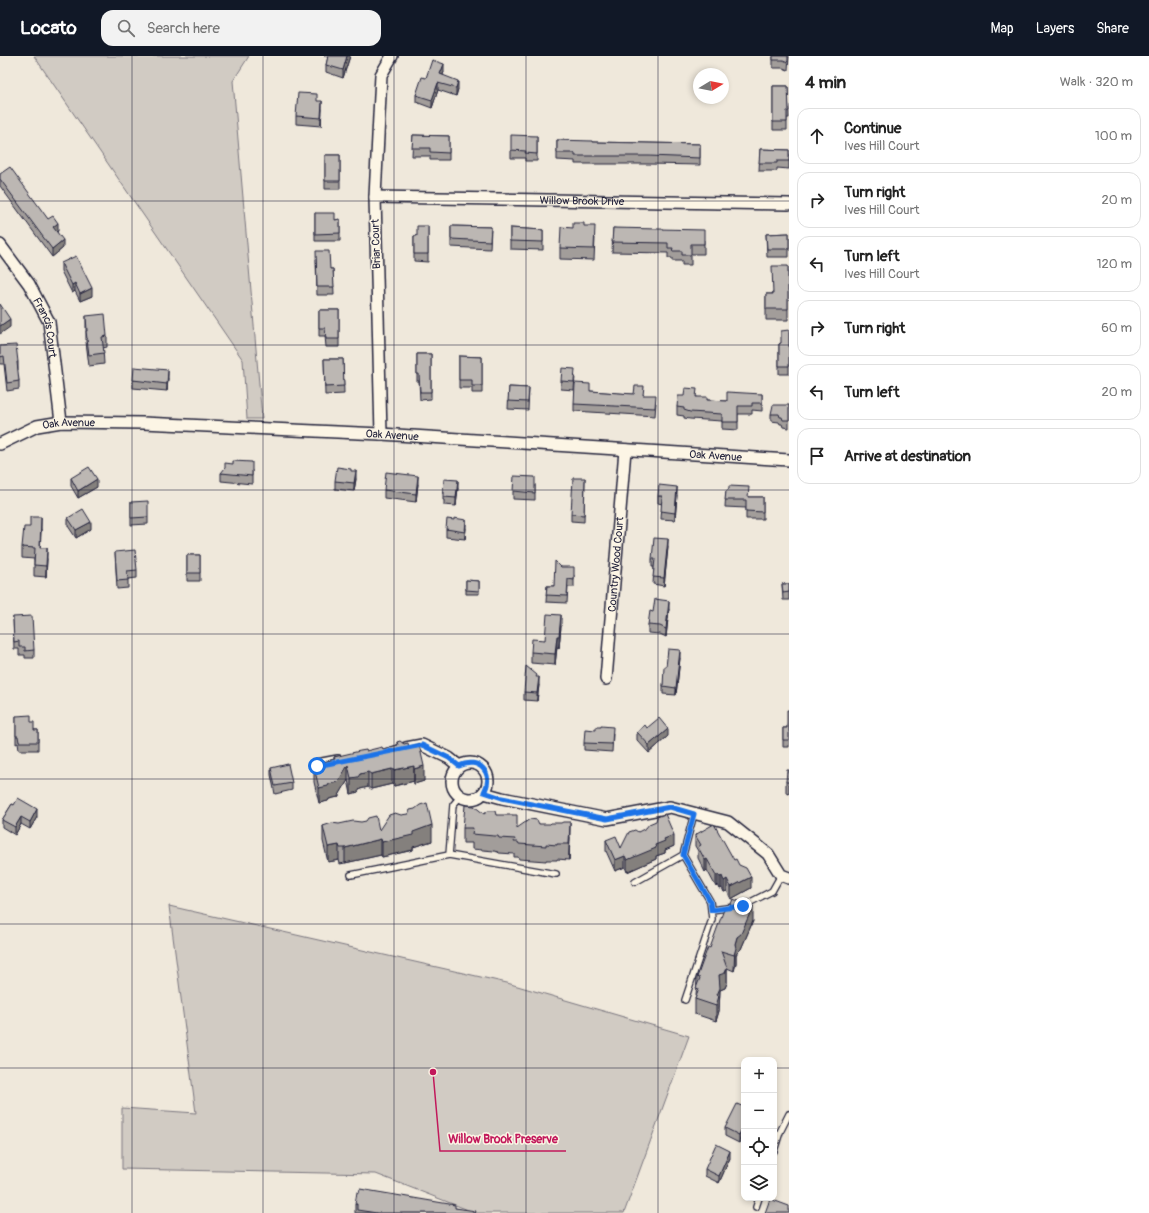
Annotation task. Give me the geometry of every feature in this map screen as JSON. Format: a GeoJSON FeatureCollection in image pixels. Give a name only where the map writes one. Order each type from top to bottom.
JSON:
{"type":"FeatureCollection","features":[{"type":"Feature","properties":{"kind":"street","name":"Briar Court"},"geometry":{"type":"LineString","coordinates":[[381,434],[375,197],[381,75],[392,56]]}},
{"type":"Feature","properties":{"kind":"street","name":"Willow Brook Drive"},"geometry":{"type":"LineString","coordinates":[[375,197],[789,204]]}},
{"type":"Feature","properties":{"kind":"street","name":"Francis Court"},"geometry":{"type":"LineString","coordinates":[[0,245],[29,284],[49,322],[61,422]]}},
{"type":"Feature","properties":{"kind":"street","name":"Oak Avenue"},"geometry":{"type":"LineString","coordinates":[[0,444],[37,426],[61,422],[143,423],[381,434],[789,460]]}},
{"type":"Feature","properties":{"kind":"street","name":"Country Wood Court"},"geometry":{"type":"LineString","coordinates":[[606,679],[625,450]]}},
{"type":"Feature","properties":{"kind":"street"},"geometry":{"type":"LineString","coordinates":[[392,751],[422,745],[449,758],[459,766]]}},
{"type":"Feature","properties":{"kind":"street"},"geometry":{"type":"LineString","coordinates":[[317,766],[347,760]]}},
{"type":"Feature","properties":{"kind":"street"},"geometry":{"type":"LineString","coordinates":[[470,763],[481,767],[488,776],[487,788],[476,798],[470,799],[460,797],[456,793],[452,782],[453,776],[459,766],[470,763]]}},
{"type":"Feature","properties":{"kind":"street"},"geometry":{"type":"LineString","coordinates":[[484,792],[502,798],[607,819],[670,807],[728,822],[768,854],[785,876]]}},
{"type":"Feature","properties":{"kind":"lane"},"geometry":{"type":"LineString","coordinates":[[449,855],[453,805],[460,797]]}},
{"type":"Feature","properties":{"kind":"lane"},"geometry":{"type":"LineString","coordinates":[[685,1000],[712,919],[710,901],[683,855],[694,814]]}},
{"type":"Feature","properties":{"kind":"lane"},"geometry":{"type":"LineString","coordinates":[[351,875],[449,855],[556,874]]}},
{"type":"Feature","properties":{"kind":"lane"},"geometry":{"type":"LineString","coordinates":[[635,882],[683,855]]}},
{"type":"Feature","properties":{"kind":"lane"},"geometry":{"type":"LineString","coordinates":[[711,910],[743,906],[772,890],[785,876]]}},
{"type":"Feature","properties":{"kind":"lane"},"geometry":{"type":"LineString","coordinates":[[777,1142],[789,1114]]}},
{"type":"Feature","properties":{"kind":"lane"},"geometry":{"type":"LineString","coordinates":[[756,1207],[758,1201]]}},
{"type":"Feature","properties":{"kind":"shaded area"},"geometry":{"type":"Polygon","coordinates":[[[34,56],[249,56],[233,81],[262,419],[247,419],[243,360],[34,56]]]}},
{"type":"Feature","properties":{"kind":"shaded area"},"geometry":{"type":"Polygon","coordinates":[[[169,906],[507,983],[689,1036],[624,1213],[476,1213],[376,1174],[122,1169],[122,1108],[196,1113],[169,906]]]}},
{"type":"Feature","properties":{"kind":"building"},"geometry":{"type":"Polygon","coordinates":[[[328,56],[347,56],[343,70],[326,65],[328,56]]]}},
{"type":"Feature","properties":{"kind":"building"},"geometry":{"type":"Polygon","coordinates":[[[773,56],[788,56],[788,62],[783,60],[773,60],[773,56]]]}},
{"type":"Feature","properties":{"kind":"building"},"geometry":{"type":"Polygon","coordinates":[[[432,60],[444,64],[440,74],[458,81],[456,88],[438,83],[432,100],[416,95],[422,77],[426,78],[432,60]]]}},
{"type":"Feature","properties":{"kind":"building"},"geometry":{"type":"Polygon","coordinates":[[[773,86],[788,86],[789,111],[787,111],[787,122],[773,122],[773,86]]]}},
{"type":"Feature","properties":{"kind":"building"},"geometry":{"type":"Polygon","coordinates":[[[298,93],[317,94],[317,101],[322,101],[321,118],[296,116],[298,93]]]}},
{"type":"Feature","properties":{"kind":"building"},"geometry":{"type":"Polygon","coordinates":[[[413,135],[449,136],[449,153],[430,152],[430,148],[412,148],[413,135]]]}},
{"type":"Feature","properties":{"kind":"building"},"geometry":{"type":"Polygon","coordinates":[[[511,135],[537,136],[537,154],[525,153],[526,151],[511,150],[511,135]]]}},
{"type":"Feature","properties":{"kind":"building"},"geometry":{"type":"Polygon","coordinates":[[[557,140],[700,144],[700,158],[575,156],[575,153],[557,153],[557,140]]]}},
{"type":"Feature","properties":{"kind":"building"},"geometry":{"type":"Polygon","coordinates":[[[760,149],[789,150],[789,161],[759,163],[760,149]]]}},
{"type":"Feature","properties":{"kind":"building"},"geometry":{"type":"Polygon","coordinates":[[[325,155],[340,155],[340,181],[325,181],[325,155]]]}},
{"type":"Feature","properties":{"kind":"building"},"geometry":{"type":"Polygon","coordinates":[[[10,167],[48,219],[53,216],[58,223],[53,227],[63,240],[52,249],[0,179],[0,174],[10,167]]]}},
{"type":"Feature","properties":{"kind":"building"},"geometry":{"type":"Polygon","coordinates":[[[315,213],[335,213],[335,220],[340,219],[340,233],[315,234],[315,213]]]}},
{"type":"Feature","properties":{"kind":"building"},"geometry":{"type":"Polygon","coordinates":[[[573,223],[584,223],[584,226],[595,226],[594,249],[560,248],[561,227],[573,228],[573,223]]]}},
{"type":"Feature","properties":{"kind":"building"},"geometry":{"type":"Polygon","coordinates":[[[417,226],[428,226],[428,254],[414,254],[414,236],[417,236],[417,226]]]}},
{"type":"Feature","properties":{"kind":"building"},"geometry":{"type":"Polygon","coordinates":[[[451,226],[491,227],[490,241],[451,239],[451,226]]]}},
{"type":"Feature","properties":{"kind":"building"},"geometry":{"type":"Polygon","coordinates":[[[510,228],[543,230],[543,242],[510,241],[510,228]]]}},
{"type":"Feature","properties":{"kind":"building"},"geometry":{"type":"Polygon","coordinates":[[[613,228],[704,230],[704,244],[691,244],[691,255],[682,255],[682,251],[672,251],[673,248],[668,248],[668,243],[612,242],[613,228]]]}},
{"type":"Feature","properties":{"kind":"building"},"geometry":{"type":"Polygon","coordinates":[[[789,233],[789,249],[767,249],[766,234],[789,233]]]}},
{"type":"Feature","properties":{"kind":"building"},"geometry":{"type":"Polygon","coordinates":[[[316,251],[329,251],[330,269],[333,269],[334,287],[317,287],[316,251]]]}},
{"type":"Feature","properties":{"kind":"building"},"geometry":{"type":"Polygon","coordinates":[[[76,256],[92,288],[80,294],[75,283],[72,285],[61,263],[76,256]]]}},
{"type":"Feature","properties":{"kind":"building"},"geometry":{"type":"Polygon","coordinates":[[[772,266],[788,266],[788,309],[766,309],[766,294],[773,294],[772,266]]]}},
{"type":"Feature","properties":{"kind":"building"},"geometry":{"type":"Polygon","coordinates":[[[0,304],[10,319],[0,326],[0,304]]]}},
{"type":"Feature","properties":{"kind":"building"},"geometry":{"type":"Polygon","coordinates":[[[319,310],[339,310],[339,339],[326,339],[325,328],[319,328],[319,310]]]}},
{"type":"Feature","properties":{"kind":"building"},"geometry":{"type":"Polygon","coordinates":[[[105,314],[107,336],[102,337],[104,353],[89,355],[86,316],[105,314]]]}},
{"type":"Feature","properties":{"kind":"building"},"geometry":{"type":"Polygon","coordinates":[[[789,330],[789,366],[779,366],[779,344],[781,343],[781,331],[789,330]]]}},
{"type":"Feature","properties":{"kind":"building"},"geometry":{"type":"Polygon","coordinates":[[[16,345],[19,381],[7,383],[4,356],[0,357],[0,346],[16,345]]]}},
{"type":"Feature","properties":{"kind":"building"},"geometry":{"type":"Polygon","coordinates":[[[417,354],[431,354],[431,392],[420,392],[419,374],[417,374],[417,354]]]}},
{"type":"Feature","properties":{"kind":"building"},"geometry":{"type":"Polygon","coordinates":[[[459,356],[482,357],[482,386],[472,386],[472,380],[459,380],[459,356]]]}},
{"type":"Feature","properties":{"kind":"building"},"geometry":{"type":"Polygon","coordinates":[[[324,359],[343,359],[344,386],[325,387],[324,359]]]}},
{"type":"Feature","properties":{"kind":"building"},"geometry":{"type":"Polygon","coordinates":[[[134,367],[168,370],[167,384],[133,380],[134,367]]]}},
{"type":"Feature","properties":{"kind":"building"},"geometry":{"type":"Polygon","coordinates":[[[562,368],[575,369],[574,382],[561,381],[562,368]]]}},
{"type":"Feature","properties":{"kind":"building"},"geometry":{"type":"Polygon","coordinates":[[[575,383],[590,384],[590,391],[634,394],[635,386],[644,386],[643,395],[656,395],[655,408],[574,404],[575,383]]]}},
{"type":"Feature","properties":{"kind":"building"},"geometry":{"type":"Polygon","coordinates":[[[509,387],[529,388],[528,402],[508,401],[509,387]]]}},
{"type":"Feature","properties":{"kind":"building"},"geometry":{"type":"Polygon","coordinates":[[[685,388],[697,389],[696,397],[707,397],[707,400],[727,401],[727,392],[762,394],[762,403],[752,403],[752,406],[738,406],[738,422],[722,422],[722,414],[690,412],[684,410],[684,408],[677,407],[678,396],[684,396],[685,388]]]}},
{"type":"Feature","properties":{"kind":"building"},"geometry":{"type":"Polygon","coordinates":[[[773,405],[789,405],[789,420],[783,420],[779,414],[771,414],[773,405]]]}},
{"type":"Feature","properties":{"kind":"building"},"geometry":{"type":"Polygon","coordinates":[[[233,461],[252,462],[252,476],[221,473],[225,468],[225,463],[233,464],[233,461]]]}},
{"type":"Feature","properties":{"kind":"building"},"geometry":{"type":"Polygon","coordinates":[[[89,467],[97,479],[78,491],[71,478],[89,467]]]}},
{"type":"Feature","properties":{"kind":"building"},"geometry":{"type":"Polygon","coordinates":[[[337,467],[356,471],[354,483],[335,481],[337,467]]]}},
{"type":"Feature","properties":{"kind":"building"},"geometry":{"type":"Polygon","coordinates":[[[386,472],[418,476],[416,494],[384,490],[386,472]]]}},
{"type":"Feature","properties":{"kind":"building"},"geometry":{"type":"Polygon","coordinates":[[[514,476],[535,477],[535,493],[513,491],[514,476]]]}},
{"type":"Feature","properties":{"kind":"building"},"geometry":{"type":"Polygon","coordinates":[[[573,478],[585,478],[584,515],[571,514],[573,478]]]}},
{"type":"Feature","properties":{"kind":"building"},"geometry":{"type":"Polygon","coordinates":[[[444,479],[458,480],[456,498],[444,497],[444,479]]]}},
{"type":"Feature","properties":{"kind":"building"},"geometry":{"type":"Polygon","coordinates":[[[659,485],[677,487],[675,513],[661,511],[662,496],[658,496],[659,485]]]}},
{"type":"Feature","properties":{"kind":"building"},"geometry":{"type":"Polygon","coordinates":[[[729,486],[749,487],[748,497],[763,497],[763,512],[746,511],[746,500],[725,500],[726,491],[729,489],[729,486]]]}},
{"type":"Feature","properties":{"kind":"building"},"geometry":{"type":"Polygon","coordinates":[[[148,501],[148,517],[131,518],[131,502],[148,501]]]}},
{"type":"Feature","properties":{"kind":"building"},"geometry":{"type":"Polygon","coordinates":[[[83,509],[91,522],[76,530],[68,518],[83,509]]]}},
{"type":"Feature","properties":{"kind":"building"},"geometry":{"type":"Polygon","coordinates":[[[30,517],[41,517],[40,548],[47,548],[46,566],[34,565],[35,548],[22,547],[24,527],[30,527],[30,517]]]}},
{"type":"Feature","properties":{"kind":"building"},"geometry":{"type":"Polygon","coordinates":[[[454,518],[466,520],[465,532],[446,529],[447,519],[454,520],[454,518]]]}},
{"type":"Feature","properties":{"kind":"building"},"geometry":{"type":"Polygon","coordinates":[[[654,538],[668,539],[664,578],[653,577],[655,559],[652,559],[654,538]]]}},
{"type":"Feature","properties":{"kind":"building"},"geometry":{"type":"Polygon","coordinates":[[[135,550],[137,570],[127,571],[128,580],[117,581],[115,552],[135,550]]]}},
{"type":"Feature","properties":{"kind":"building"},"geometry":{"type":"Polygon","coordinates":[[[187,555],[200,555],[200,573],[187,573],[187,555]]]}},
{"type":"Feature","properties":{"kind":"building"},"geometry":{"type":"Polygon","coordinates":[[[555,561],[561,567],[574,567],[574,580],[568,579],[567,596],[546,595],[547,586],[554,586],[555,561]]]}},
{"type":"Feature","properties":{"kind":"building"},"geometry":{"type":"Polygon","coordinates":[[[466,580],[479,581],[479,591],[466,590],[466,580]]]}},
{"type":"Feature","properties":{"kind":"building"},"geometry":{"type":"Polygon","coordinates":[[[782,584],[789,584],[789,592],[783,593],[782,584]]]}},
{"type":"Feature","properties":{"kind":"building"},"geometry":{"type":"Polygon","coordinates":[[[655,599],[669,601],[666,629],[660,626],[648,625],[650,611],[653,612],[655,599]]]}},
{"type":"Feature","properties":{"kind":"building"},"geometry":{"type":"Polygon","coordinates":[[[547,614],[561,615],[559,636],[557,636],[555,654],[531,652],[532,639],[545,640],[547,614]]]}},
{"type":"Feature","properties":{"kind":"building"},"geometry":{"type":"Polygon","coordinates":[[[32,616],[34,650],[25,651],[25,647],[19,647],[19,641],[14,642],[13,617],[32,616]]]}},
{"type":"Feature","properties":{"kind":"building"},"geometry":{"type":"Polygon","coordinates":[[[668,649],[680,650],[676,688],[663,686],[664,667],[666,667],[668,649]]]}},
{"type":"Feature","properties":{"kind":"building"},"geometry":{"type":"Polygon","coordinates":[[[526,666],[537,675],[536,677],[539,677],[537,693],[524,692],[526,666]]]}},
{"type":"Feature","properties":{"kind":"building"},"geometry":{"type":"Polygon","coordinates":[[[787,710],[789,710],[789,740],[783,740],[783,728],[787,728],[787,710]]]}},
{"type":"Feature","properties":{"kind":"building"},"geometry":{"type":"Polygon","coordinates":[[[31,715],[31,722],[34,722],[34,730],[38,730],[38,742],[19,742],[18,736],[16,736],[16,716],[31,715]]]}},
{"type":"Feature","properties":{"kind":"building"},"geometry":{"type":"Polygon","coordinates":[[[659,718],[668,729],[649,745],[637,732],[645,725],[647,728],[659,718]]]}},
{"type":"Feature","properties":{"kind":"building"},"geometry":{"type":"Polygon","coordinates":[[[596,727],[613,727],[612,744],[584,743],[585,729],[596,730],[596,727]]]}},
{"type":"Feature","properties":{"kind":"building"},"geometry":{"type":"Polygon","coordinates":[[[400,741],[404,744],[408,743],[409,747],[419,744],[424,766],[414,769],[414,766],[394,770],[392,769],[371,774],[368,772],[360,774],[358,777],[351,778],[348,765],[338,782],[319,788],[314,767],[335,759],[334,757],[382,747],[383,749],[398,745],[397,742],[400,741]]]}},
{"type":"Feature","properties":{"kind":"building"},"geometry":{"type":"Polygon","coordinates":[[[288,764],[292,783],[275,786],[271,768],[288,764]]]}},
{"type":"Feature","properties":{"kind":"building"},"geometry":{"type":"Polygon","coordinates":[[[787,770],[789,770],[789,782],[786,782],[787,770]]]}},
{"type":"Feature","properties":{"kind":"building"},"geometry":{"type":"Polygon","coordinates":[[[18,798],[37,809],[30,822],[21,817],[15,827],[2,820],[12,804],[14,805],[18,798]]]}},
{"type":"Feature","properties":{"kind":"building"},"geometry":{"type":"Polygon","coordinates":[[[427,803],[432,825],[413,832],[413,835],[382,842],[381,839],[345,848],[340,848],[339,845],[328,847],[323,826],[332,823],[339,824],[353,821],[361,822],[376,816],[379,830],[389,815],[395,813],[401,815],[408,814],[410,810],[427,803]]]}},
{"type":"Feature","properties":{"kind":"building"},"geometry":{"type":"Polygon","coordinates":[[[465,805],[474,806],[484,814],[488,811],[495,811],[496,815],[517,815],[517,828],[530,819],[537,820],[539,824],[570,822],[569,844],[546,844],[546,846],[519,844],[518,842],[514,842],[515,839],[472,834],[473,828],[463,828],[465,805]]]}},
{"type":"Feature","properties":{"kind":"building"},"geometry":{"type":"Polygon","coordinates":[[[665,814],[674,835],[655,845],[656,848],[627,860],[625,856],[615,860],[606,840],[616,836],[621,848],[629,832],[635,830],[638,832],[646,828],[649,824],[656,821],[657,817],[665,814]]]}},
{"type":"Feature","properties":{"kind":"building"},"geometry":{"type":"Polygon","coordinates":[[[714,824],[734,860],[736,859],[739,865],[746,868],[751,877],[731,887],[727,879],[724,881],[722,876],[720,877],[718,874],[716,875],[698,847],[701,845],[695,835],[714,824]]]}},
{"type":"Feature","properties":{"kind":"building"},"geometry":{"type":"Polygon","coordinates":[[[733,899],[753,906],[741,934],[737,937],[734,955],[721,951],[727,968],[725,973],[719,975],[720,988],[717,995],[719,996],[716,1006],[695,999],[699,989],[696,988],[700,978],[697,977],[708,947],[710,948],[725,907],[729,909],[733,899]]]}},
{"type":"Feature","properties":{"kind":"building"},"geometry":{"type":"Polygon","coordinates":[[[737,1104],[741,1106],[741,1131],[739,1135],[725,1128],[737,1104]]]}},
{"type":"Feature","properties":{"kind":"building"},"geometry":{"type":"Polygon","coordinates":[[[716,1144],[730,1151],[719,1176],[705,1169],[716,1144]]]}},
{"type":"Feature","properties":{"kind":"building"},"geometry":{"type":"Polygon","coordinates":[[[360,1189],[455,1205],[455,1208],[476,1211],[475,1213],[377,1213],[357,1210],[357,1204],[355,1204],[357,1192],[359,1193],[360,1189]]]}},
{"type":"Feature","properties":{"kind":"building"},"geometry":{"type":"Polygon","coordinates":[[[769,1201],[775,1201],[789,1206],[789,1213],[765,1213],[769,1201]]]}},
{"type":"Feature","properties":{"kind":"place","name":"Willow Brook Preserve"},"geometry":{"type":"Point","coordinates":[433,1072]}},
{"type":"Feature","properties":{"kind":"route"},"geometry":{"type":"LineString","coordinates":[[317,766],[422,745],[449,758],[459,766],[470,763],[481,767],[488,776],[487,788],[484,792],[502,798],[607,819],[670,807],[694,814],[683,855],[710,901],[711,910],[743,906]]}}]}
